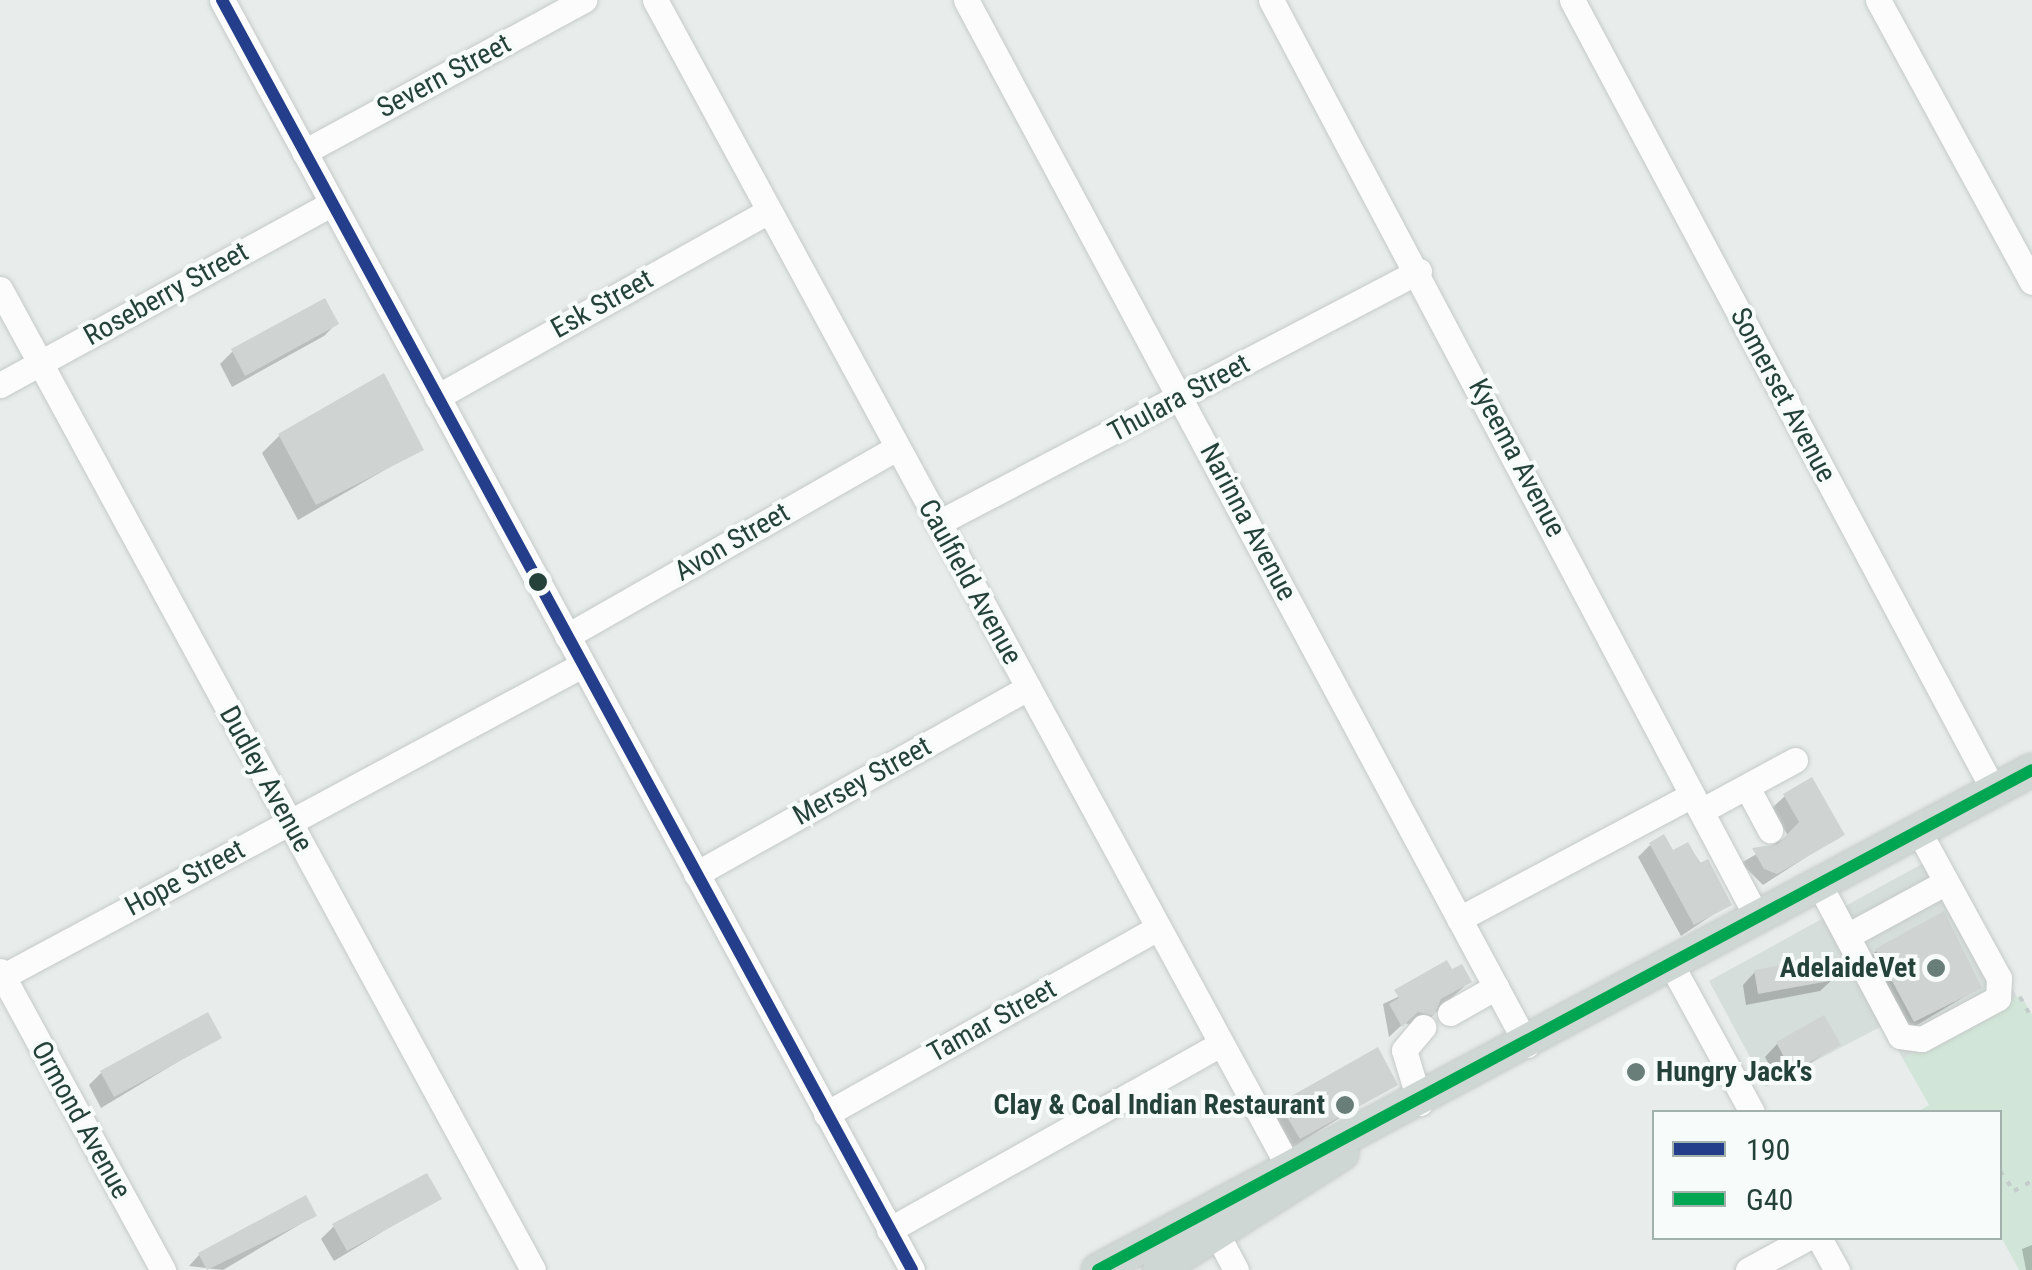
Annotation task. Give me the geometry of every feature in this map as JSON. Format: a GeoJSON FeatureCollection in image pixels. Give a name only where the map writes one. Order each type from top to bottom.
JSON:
{"type":"FeatureCollection","features":[{"type":"Feature","properties":{"kind":"main road"},"geometry":{"type":"LineString","coordinates":[[1098,1270],[1287,1164],[1420,1104],[2032,770]]}},
{"type":"Feature","properties":{"kind":"main road"},"geometry":{"type":"LineString","coordinates":[[1159,1270],[1218,1236],[1377,1126]]}},
{"type":"Feature","properties":{"kind":"street"},"geometry":{"type":"LineString","coordinates":[[222,0],[912,1270]]}},
{"type":"Feature","properties":{"kind":"street","name":"Severn Street"},"geometry":{"type":"LineString","coordinates":[[304,152],[584,0]]}},
{"type":"Feature","properties":{"kind":"street","name":"Caulfield Avenue"},"geometry":{"type":"LineString","coordinates":[[655,0],[1287,1164]]}},
{"type":"Feature","properties":{"kind":"street","name":"Narinna Avenue"},"geometry":{"type":"LineString","coordinates":[[966,0],[1527,1045]]}},
{"type":"Feature","properties":{"kind":"street","name":"Kyeema Avenue"},"geometry":{"type":"LineString","coordinates":[[1271,0],[1758,919]]}},
{"type":"Feature","properties":{"kind":"street","name":"Somerset Avenue"},"geometry":{"type":"LineString","coordinates":[[1572,0],[1994,791]]}},
{"type":"Feature","properties":{"kind":"street"},"geometry":{"type":"LineString","coordinates":[[1878,0],[2032,282]]}},
{"type":"Feature","properties":{"kind":"street","name":"Roseberry Street"},"geometry":{"type":"LineString","coordinates":[[0,385],[332,203]]}},
{"type":"Feature","properties":{"kind":"street","name":"Esk Street"},"geometry":{"type":"LineString","coordinates":[[437,396],[768,211]]}},
{"type":"Feature","properties":{"kind":"street","name":"Thulara Street"},"geometry":{"type":"LineString","coordinates":[[938,524],[1418,271]]}},
{"type":"Feature","properties":{"kind":"street","name":"Dudley Avenue"},"geometry":{"type":"LineString","coordinates":[[0,289],[533,1270]]}},
{"type":"Feature","properties":{"kind":"street","name":"Avon Street"},"geometry":{"type":"LineString","coordinates":[[567,636],[897,448]]}},
{"type":"Feature","properties":{"kind":"street","name":"Hope Street"},"geometry":{"type":"LineString","coordinates":[[1,975],[582,665]]}},
{"type":"Feature","properties":{"kind":"street","name":"Mersey Street"},"geometry":{"type":"LineString","coordinates":[[696,874],[1028,688]]}},
{"type":"Feature","properties":{"kind":"street"},"geometry":{"type":"LineString","coordinates":[[1459,919],[1697,803],[1746,787],[1795,760]]}},
{"type":"Feature","properties":{"kind":"street"},"geometry":{"type":"LineString","coordinates":[[1746,787],[1770,830]]}},
{"type":"Feature","properties":{"kind":"street"},"geometry":{"type":"LineString","coordinates":[[1820,886],[1900,1036],[1922,1040],[1998,998],[1998,978],[1919,832]]}},
{"type":"Feature","properties":{"kind":"street"},"geometry":{"type":"LineString","coordinates":[[1847,936],[1946,882]]}},
{"type":"Feature","properties":{"kind":"street","name":"Tamar Street"},"geometry":{"type":"LineString","coordinates":[[826,1114],[1157,928]]}},
{"type":"Feature","properties":{"kind":"street"},"geometry":{"type":"LineString","coordinates":[[1672,966],[1751,1110]]}},
{"type":"Feature","properties":{"kind":"street","name":"Ormond Avenue"},"geometry":{"type":"LineString","coordinates":[[1,975],[162,1270]]}},
{"type":"Feature","properties":{"kind":"street"},"geometry":{"type":"LineString","coordinates":[[1450,1013],[1496,988]]}},
{"type":"Feature","properties":{"kind":"street"},"geometry":{"type":"LineString","coordinates":[[1420,1104],[1404,1050],[1423,1027]]}},
{"type":"Feature","properties":{"kind":"street"},"geometry":{"type":"LineString","coordinates":[[889,1230],[1220,1044]]}},
{"type":"Feature","properties":{"kind":"street"},"geometry":{"type":"LineString","coordinates":[[1218,1236],[1236,1270]]}},
{"type":"Feature","properties":{"kind":"street"},"geometry":{"type":"LineString","coordinates":[[1748,1270],[1803,1240]]}},
{"type":"Feature","properties":{"kind":"street"},"geometry":{"type":"LineString","coordinates":[[1821,1240],[1837,1270]]}},
{"type":"Feature","properties":{"kind":"path"},"geometry":{"type":"LineString","coordinates":[[2002,1174],[2014,1191],[2032,1181]]}},
{"type":"Feature","properties":{"kind":"shaded area"},"geometry":{"type":"Polygon","coordinates":[[[1940,854],[2017,997],[1903,1059],[1884,1025],[1766,1087],[1709,981],[1940,854]]]}},
{"type":"Feature","properties":{"kind":"green space"},"geometry":{"type":"Polygon","coordinates":[[[2021,995],[2032,1015],[2032,1270],[2019,1270],[2002,1239],[2002,1110],[1920,1110],[1929,1105],[1903,1059],[2021,995]]]}},
{"type":"Feature","properties":{"kind":"building"},"geometry":{"type":"Polygon","coordinates":[[[325,298],[339,324],[245,376],[231,349],[325,298]]]}},
{"type":"Feature","properties":{"kind":"building"},"geometry":{"type":"Polygon","coordinates":[[[384,373],[424,450],[316,505],[278,434],[384,373]]]}},
{"type":"Feature","properties":{"kind":"building"},"geometry":{"type":"Polygon","coordinates":[[[1812,777],[1845,835],[1777,874],[1764,869],[1752,848],[1778,844],[1799,822],[1783,794],[1812,777]]]}},
{"type":"Feature","properties":{"kind":"building"},"geometry":{"type":"Polygon","coordinates":[[[1664,834],[1673,850],[1688,842],[1700,863],[1708,859],[1732,905],[1694,925],[1649,843],[1664,834]]]}},
{"type":"Feature","properties":{"kind":"building","name":"AdelaideVet"},"geometry":{"type":"Polygon","coordinates":[[[1944,911],[1982,988],[1914,1022],[1875,949],[1944,911]]]}},
{"type":"Feature","properties":{"kind":"building"},"geometry":{"type":"Polygon","coordinates":[[[1831,956],[1835,980],[1758,994],[1754,970],[1831,956]]]}},
{"type":"Feature","properties":{"kind":"building"},"geometry":{"type":"Polygon","coordinates":[[[1447,960],[1452,969],[1462,964],[1472,982],[1441,999],[1434,1016],[1418,1012],[1402,1027],[1389,1004],[1399,998],[1394,990],[1447,960]]]}},
{"type":"Feature","properties":{"kind":"building"},"geometry":{"type":"Polygon","coordinates":[[[208,1012],[222,1038],[114,1097],[100,1071],[208,1012]]]}},
{"type":"Feature","properties":{"kind":"building"},"geometry":{"type":"Polygon","coordinates":[[[1824,1015],[1841,1045],[1792,1072],[1776,1042],[1824,1015]]]}},
{"type":"Feature","properties":{"kind":"building"},"geometry":{"type":"Polygon","coordinates":[[[1378,1047],[1398,1085],[1300,1139],[1279,1103],[1378,1047]]]}},
{"type":"Feature","properties":{"kind":"building"},"geometry":{"type":"Polygon","coordinates":[[[427,1173],[442,1199],[347,1251],[332,1224],[427,1173]]]}},
{"type":"Feature","properties":{"kind":"building"},"geometry":{"type":"Polygon","coordinates":[[[306,1195],[317,1216],[207,1270],[198,1253],[306,1195]]]}},
{"type":"Feature","properties":{"kind":"transit line","name":"190"},"geometry":{"type":"LineString","coordinates":[[222,0],[912,1270]]}},
{"type":"Feature","properties":{"kind":"transit line","name":"G40"},"geometry":{"type":"LineString","coordinates":[[1098,1270],[2032,770]]}},
{"type":"Feature","properties":{"kind":"place","name":"AdelaideVet"},"geometry":{"type":"Point","coordinates":[1936,968]}},
{"type":"Feature","properties":{"kind":"place","name":"Hungry Jack's"},"geometry":{"type":"Point","coordinates":[1636,1072]}},
{"type":"Feature","properties":{"kind":"place","name":"Clay & Coal Indian Restaurant"},"geometry":{"type":"Point","coordinates":[1345,1105]}}]}
